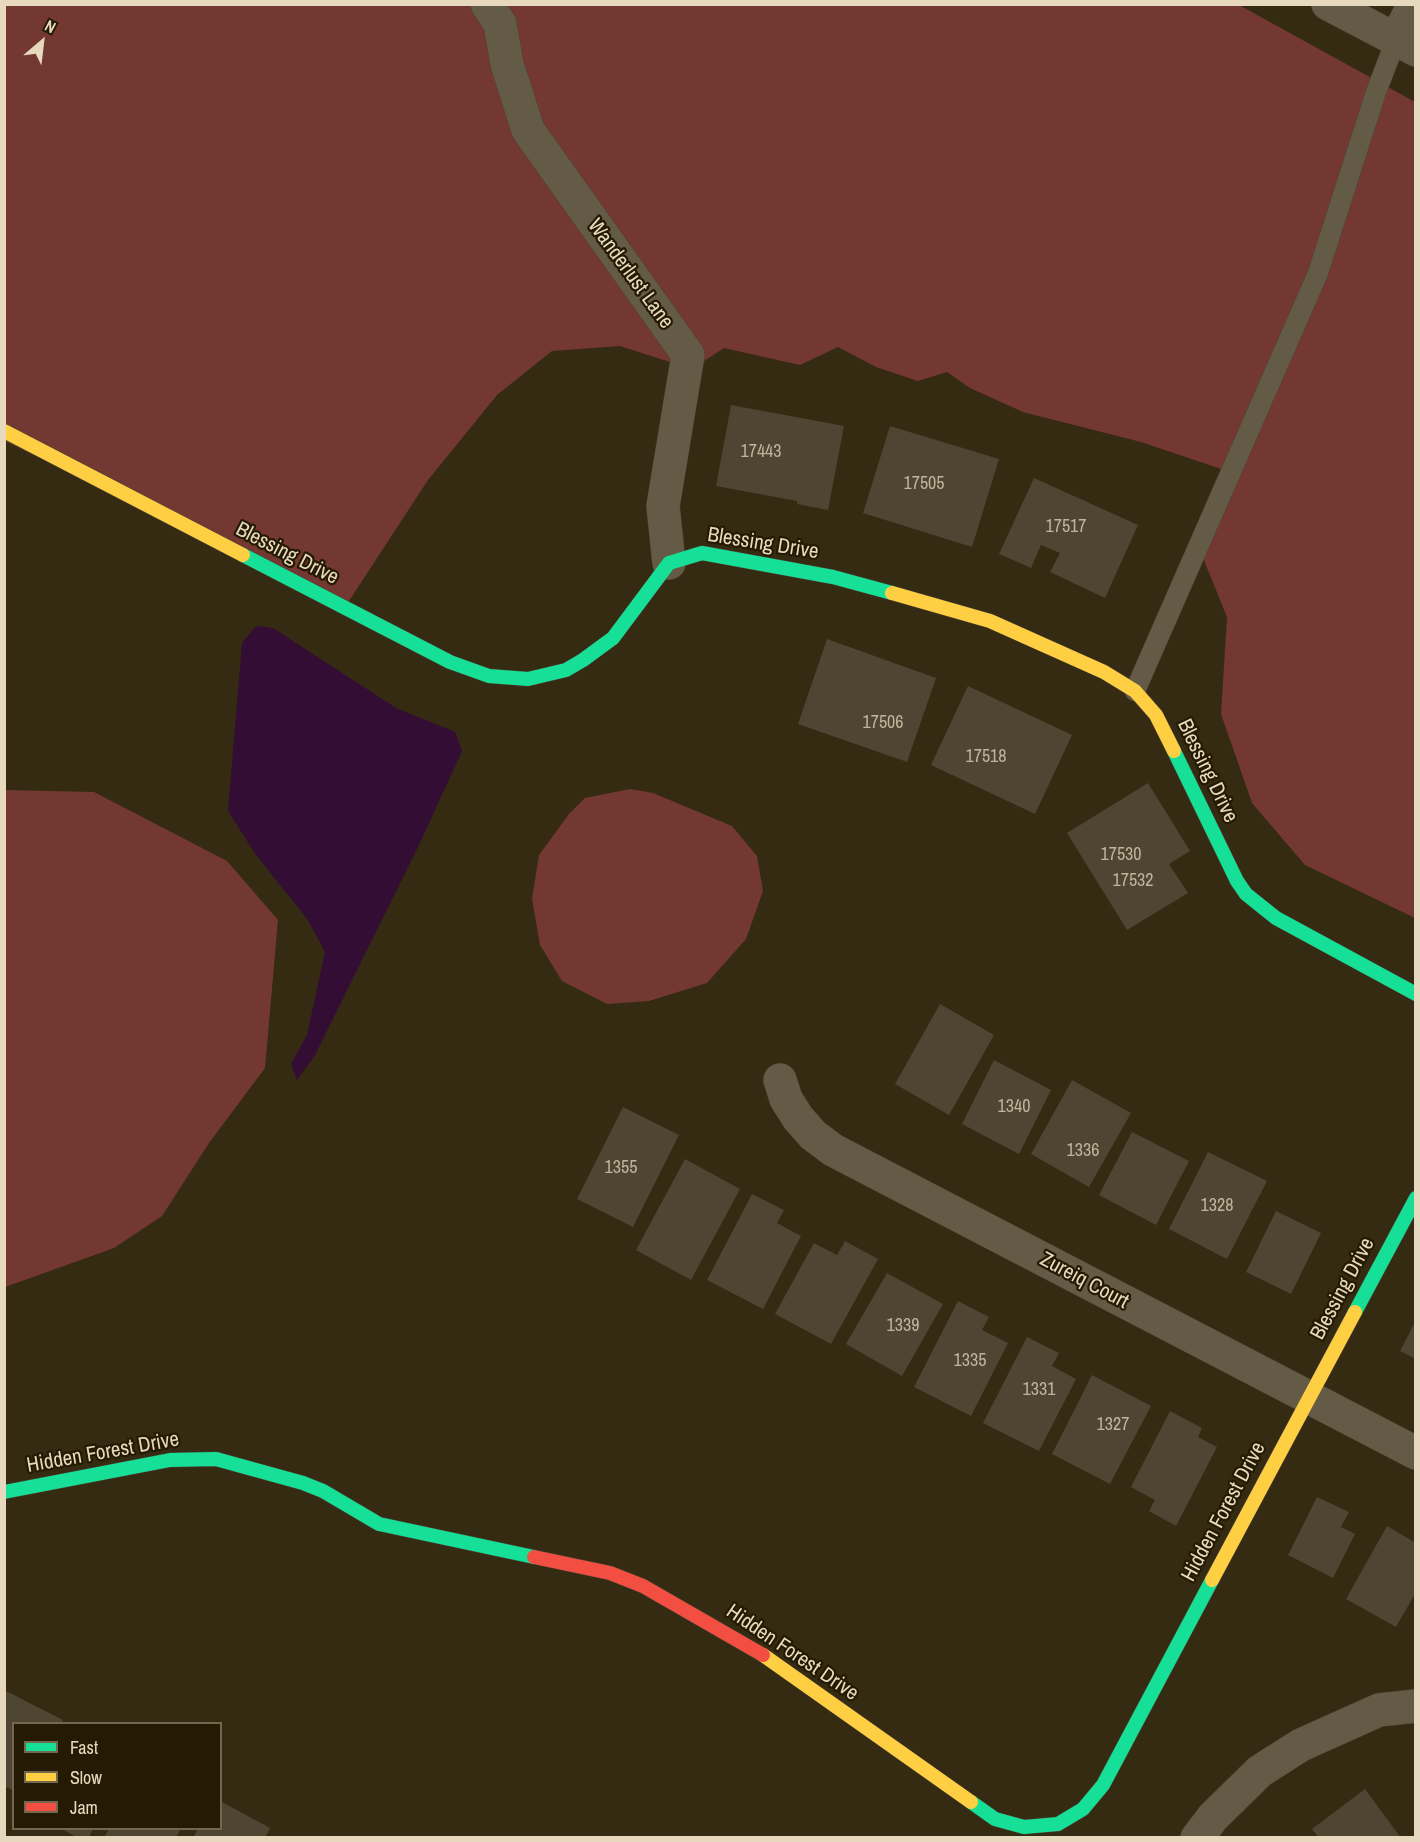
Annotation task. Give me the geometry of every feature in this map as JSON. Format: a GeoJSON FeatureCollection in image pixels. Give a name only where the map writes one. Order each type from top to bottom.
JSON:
{"type":"FeatureCollection","features":[{"type":"Feature","properties":{"kind":"street","name":"Wanderlust Lane"},"geometry":{"type":"LineString","coordinates":[[487,4],[500,24],[507,64],[528,130],[688,355],[663,506],[669,563]]}},
{"type":"Feature","properties":{"kind":"street"},"geometry":{"type":"LineString","coordinates":[[1328,4],[1406,45],[1414,4]]}},
{"type":"Feature","properties":{"kind":"street","name":"Blessing Drive"},"geometry":{"type":"LineString","coordinates":[[4,431],[450,662],[489,676],[528,679],[566,670],[613,638],[669,563],[702,553],[867,585],[990,621],[1104,672],[1135,691],[1156,715],[1237,881],[1246,894],[1276,918],[1416,994]]}},
{"type":"Feature","properties":{"kind":"street","name":"Zureiq Court"},"geometry":{"type":"LineString","coordinates":[[780,1080],[786,1099],[798,1118],[813,1135],[833,1150],[1416,1453]]}},
{"type":"Feature","properties":{"kind":"street","name":"Blessing Drive"},"geometry":{"type":"LineString","coordinates":[[1309,1399],[1416,1198]]}},
{"type":"Feature","properties":{"kind":"street","name":"Hidden Forest Drive"},"geometry":{"type":"LineString","coordinates":[[4,1492],[170,1460],[216,1460],[323,1491],[379,1524],[396,1529],[610,1573],[643,1586],[756,1650],[981,1811],[1008,1824],[1041,1827],[1071,1818],[1083,1809],[1103,1785],[1309,1399]]}},
{"type":"Feature","properties":{"kind":"street"},"geometry":{"type":"LineString","coordinates":[[1197,1838],[1213,1817],[1260,1771],[1301,1745],[1379,1710],[1416,1706]]}},
{"type":"Feature","properties":{"kind":"lane"},"geometry":{"type":"LineString","coordinates":[[1135,691],[1318,273],[1376,92],[1406,45]]}},
{"type":"Feature","properties":{"kind":"shaded area"},"geometry":{"type":"Polygon","coordinates":[[[4,5],[1239,5],[1415,102],[1415,918],[1305,865],[1252,803],[1221,714],[1227,617],[1203,558],[1233,473],[1141,442],[1023,412],[970,388],[947,372],[918,381],[876,367],[838,347],[800,365],[724,348],[692,369],[620,346],[552,351],[497,395],[428,480],[345,607],[5,441],[4,5]]]}},
{"type":"Feature","properties":{"kind":"shaded area"},"geometry":{"type":"Polygon","coordinates":[[[256,626],[273,628],[396,708],[455,732],[462,751],[418,847],[314,1057],[297,1080],[291,1064],[307,1035],[325,952],[308,920],[256,855],[228,811],[242,643],[256,626]]]}},
{"type":"Feature","properties":{"kind":"shaded area"},"geometry":{"type":"Polygon","coordinates":[[[630,789],[653,793],[732,826],[757,856],[763,891],[746,939],[707,983],[649,1001],[607,1004],[562,981],[540,945],[532,899],[539,855],[569,814],[585,798],[630,789]]]}},
{"type":"Feature","properties":{"kind":"shaded area"},"geometry":{"type":"Polygon","coordinates":[[[5,790],[94,792],[227,861],[278,920],[265,1068],[209,1143],[162,1216],[114,1248],[5,1287],[5,790]]]}},
{"type":"Feature","properties":{"kind":"building"},"geometry":{"type":"Polygon","coordinates":[[[731,405],[844,426],[828,510],[797,504],[797,501],[716,486],[731,405]]]}},
{"type":"Feature","properties":{"kind":"building"},"geometry":{"type":"Polygon","coordinates":[[[890,426],[999,459],[972,547],[863,513],[890,426]]]}},
{"type":"Feature","properties":{"kind":"building"},"geometry":{"type":"Polygon","coordinates":[[[1034,478],[1138,525],[1105,598],[1050,572],[1060,553],[1041,545],[1031,568],[999,554],[1034,478]]]}},
{"type":"Feature","properties":{"kind":"building"},"geometry":{"type":"Polygon","coordinates":[[[827,639],[936,678],[907,762],[798,724],[827,639]]]}},
{"type":"Feature","properties":{"kind":"building"},"geometry":{"type":"Polygon","coordinates":[[[968,686],[1072,735],[1035,814],[931,765],[968,686]]]}},
{"type":"Feature","properties":{"kind":"building"},"geometry":{"type":"Polygon","coordinates":[[[1148,783],[1190,851],[1169,864],[1188,893],[1127,930],[1067,833],[1148,783]]]}},
{"type":"Feature","properties":{"kind":"building"},"geometry":{"type":"Polygon","coordinates":[[[940,1004],[994,1035],[949,1115],[895,1084],[940,1004]]]}},
{"type":"Feature","properties":{"kind":"building"},"geometry":{"type":"Polygon","coordinates":[[[994,1060],[1051,1090],[1019,1154],[962,1124],[994,1060]]]}},
{"type":"Feature","properties":{"kind":"building"},"geometry":{"type":"Polygon","coordinates":[[[1072,1080],[1131,1113],[1089,1187],[1031,1154],[1072,1080]]]}},
{"type":"Feature","properties":{"kind":"building"},"geometry":{"type":"Polygon","coordinates":[[[623,1107],[679,1135],[633,1227],[577,1199],[623,1107]]]}},
{"type":"Feature","properties":{"kind":"building"},"geometry":{"type":"Polygon","coordinates":[[[1132,1132],[1189,1161],[1156,1225],[1099,1195],[1132,1132]]]}},
{"type":"Feature","properties":{"kind":"building"},"geometry":{"type":"Polygon","coordinates":[[[1208,1152],[1267,1181],[1227,1259],[1169,1229],[1208,1152]]]}},
{"type":"Feature","properties":{"kind":"building"},"geometry":{"type":"Polygon","coordinates":[[[685,1159],[740,1189],[691,1280],[636,1250],[685,1159]]]}},
{"type":"Feature","properties":{"kind":"building"},"geometry":{"type":"Polygon","coordinates":[[[752,1194],[784,1210],[777,1223],[801,1236],[763,1309],[707,1280],[752,1194]]]}},
{"type":"Feature","properties":{"kind":"building"},"geometry":{"type":"Polygon","coordinates":[[[1276,1211],[1321,1233],[1291,1294],[1246,1272],[1276,1211]]]}},
{"type":"Feature","properties":{"kind":"building"},"geometry":{"type":"Polygon","coordinates":[[[845,1241],[878,1259],[831,1344],[775,1314],[814,1243],[837,1255],[845,1241]]]}},
{"type":"Feature","properties":{"kind":"building"},"geometry":{"type":"Polygon","coordinates":[[[887,1273],[943,1304],[902,1376],[846,1344],[887,1273]]]}},
{"type":"Feature","properties":{"kind":"building"},"geometry":{"type":"Polygon","coordinates":[[[958,1301],[989,1317],[982,1330],[1008,1343],[971,1416],[914,1387],[958,1301]]]}},
{"type":"Feature","properties":{"kind":"building"},"geometry":{"type":"Polygon","coordinates":[[[1416,1320],[1416,1359],[1400,1351],[1416,1320]]]}},
{"type":"Feature","properties":{"kind":"building"},"geometry":{"type":"Polygon","coordinates":[[[1027,1337],[1059,1353],[1052,1366],[1076,1379],[1039,1451],[983,1423],[1027,1337]]]}},
{"type":"Feature","properties":{"kind":"building"},"geometry":{"type":"Polygon","coordinates":[[[1092,1375],[1151,1406],[1110,1484],[1052,1454],[1092,1375]]]}},
{"type":"Feature","properties":{"kind":"building"},"geometry":{"type":"Polygon","coordinates":[[[1170,1411],[1202,1428],[1198,1437],[1217,1447],[1176,1526],[1149,1511],[1155,1500],[1131,1487],[1170,1411]]]}},
{"type":"Feature","properties":{"kind":"building"},"geometry":{"type":"Polygon","coordinates":[[[1317,1497],[1349,1512],[1341,1527],[1355,1534],[1333,1578],[1288,1555],[1317,1497]]]}},
{"type":"Feature","properties":{"kind":"building"},"geometry":{"type":"Polygon","coordinates":[[[1387,1526],[1416,1543],[1416,1592],[1396,1627],[1346,1599],[1387,1526]]]}},
{"type":"Feature","properties":{"kind":"building"},"geometry":{"type":"Polygon","coordinates":[[[6,1691],[63,1720],[62,1722],[12,1722],[12,1790],[4,1786],[6,1691]]]}},
{"type":"Feature","properties":{"kind":"building"},"geometry":{"type":"Polygon","coordinates":[[[1365,1789],[1401,1838],[1319,1838],[1312,1829],[1365,1789]]]}},
{"type":"Feature","properties":{"kind":"building"},"geometry":{"type":"Polygon","coordinates":[[[222,1802],[270,1828],[265,1838],[193,1838],[197,1830],[222,1830],[222,1802]]]}},
{"type":"Feature","properties":{"kind":"building"},"geometry":{"type":"Polygon","coordinates":[[[64,1830],[92,1830],[89,1838],[78,1838],[64,1830]]]}},
{"type":"Feature","properties":{"kind":"building"},"geometry":{"type":"Polygon","coordinates":[[[108,1830],[180,1830],[176,1838],[104,1838],[108,1830]]]}},
{"type":"Feature","properties":{"kind":"traffic: fast"},"geometry":{"type":"LineString","coordinates":[[243,555],[450,662],[489,676],[528,679],[566,670],[583,660],[613,638],[669,563],[702,553],[833,577],[892,593]]}},
{"type":"Feature","properties":{"kind":"traffic: fast"},"geometry":{"type":"LineString","coordinates":[[1174,751],[1237,881],[1246,894],[1276,918],[1416,994]]}},
{"type":"Feature","properties":{"kind":"traffic: fast"},"geometry":{"type":"LineString","coordinates":[[1355,1312],[1416,1198]]}},
{"type":"Feature","properties":{"kind":"traffic: fast"},"geometry":{"type":"LineString","coordinates":[[4,1492],[170,1460],[216,1459],[303,1483],[323,1491],[379,1524],[534,1557]]}},
{"type":"Feature","properties":{"kind":"traffic: fast"},"geometry":{"type":"LineString","coordinates":[[971,1802],[995,1819],[1024,1827],[1058,1824],[1083,1809],[1103,1785],[1212,1580]]}},
{"type":"Feature","properties":{"kind":"traffic: slow"},"geometry":{"type":"LineString","coordinates":[[4,431],[243,555]]}},
{"type":"Feature","properties":{"kind":"traffic: slow"},"geometry":{"type":"LineString","coordinates":[[892,593],[990,621],[1104,672],[1135,691],[1156,715],[1174,751]]}},
{"type":"Feature","properties":{"kind":"traffic: slow"},"geometry":{"type":"LineString","coordinates":[[1212,1580],[1355,1312]]}},
{"type":"Feature","properties":{"kind":"traffic: slow"},"geometry":{"type":"LineString","coordinates":[[763,1655],[971,1802]]}},
{"type":"Feature","properties":{"kind":"traffic: jam"},"geometry":{"type":"LineString","coordinates":[[534,1557],[610,1573],[643,1586],[763,1655]]}}]}
